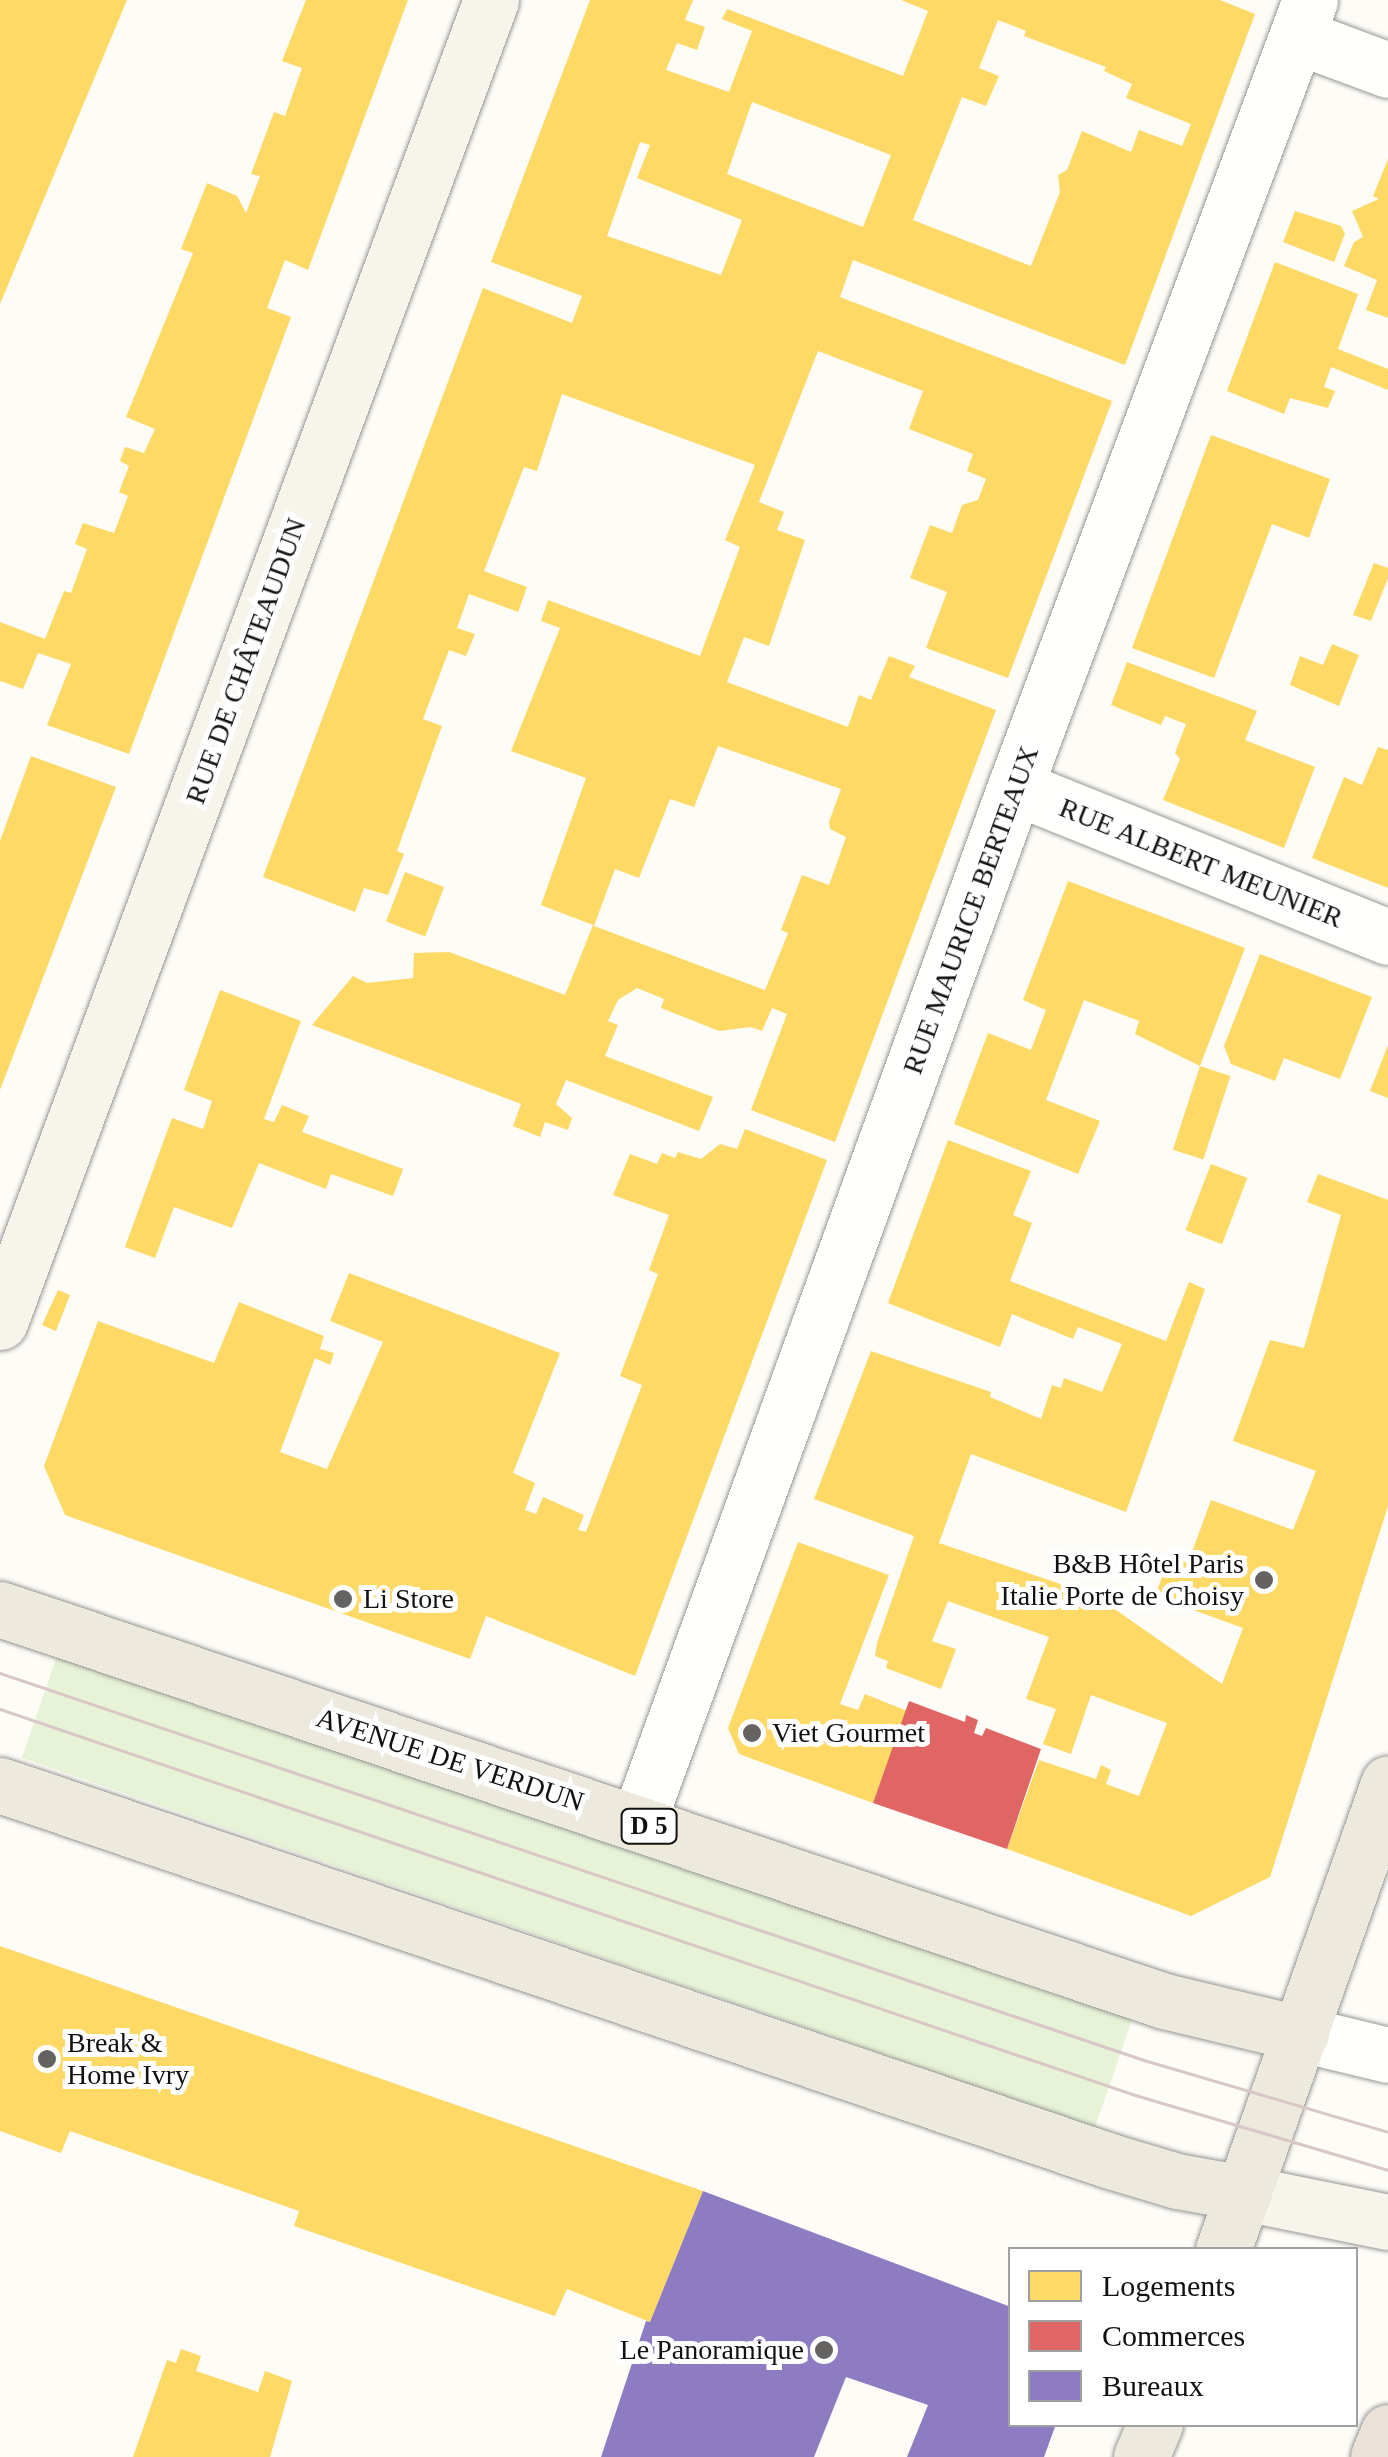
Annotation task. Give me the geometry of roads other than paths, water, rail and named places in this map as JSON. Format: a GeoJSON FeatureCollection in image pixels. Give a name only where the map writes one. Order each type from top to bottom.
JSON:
{"type":"FeatureCollection","features":[{"type":"Feature","properties":{"kind":"highway"},"geometry":{"type":"LineString","coordinates":[[1378,2457],[1388,2432]]}},
{"type":"Feature","properties":{"kind":"main road","name":"RUE DE CHÂTEAUDUN"},"geometry":{"type":"LineString","coordinates":[[0,1322],[491,0]]}},
{"type":"Feature","properties":{"kind":"main road","name":"AVENUE DE VERDUN"},"geometry":{"type":"LineString","coordinates":[[0,1610],[1164,2000],[1300,2034]]}},
{"type":"Feature","properties":{"kind":"main road"},"geometry":{"type":"LineString","coordinates":[[1224,2247],[1388,1783]]}},
{"type":"Feature","properties":{"kind":"main road"},"geometry":{"type":"LineString","coordinates":[[0,1785],[1099,2158],[1177,2181],[1367,2216]]}},
{"type":"Feature","properties":{"kind":"main road"},"geometry":{"type":"LineString","coordinates":[[1142,2457],[1153,2427]]}},
{"type":"Feature","properties":{"kind":"street"},"geometry":{"type":"LineString","coordinates":[[1304,18],[1388,70]]}},
{"type":"Feature","properties":{"kind":"street","name":"RUE MAURICE BERTEAUX"},"geometry":{"type":"LineString","coordinates":[[638,1822],[1015,788],[1304,18]]}},
{"type":"Feature","properties":{"kind":"street","name":"RUE ALBERT MEUNIER"},"geometry":{"type":"LineString","coordinates":[[1015,788],[1388,937]]}},
{"type":"Feature","properties":{"kind":"street"},"geometry":{"type":"LineString","coordinates":[[1300,2034],[1388,2055]]}},
{"type":"Feature","properties":{"kind":"tram line"},"geometry":{"type":"LineString","coordinates":[[0,1673],[1144,2060],[1388,2132]]}},
{"type":"Feature","properties":{"kind":"tram line"},"geometry":{"type":"LineString","coordinates":[[0,1709],[1132,2094],[1388,2170]]}},
{"type":"Feature","properties":{"kind":"place","name":"B&B Hôtel Paris Italie Porte de Choisy"},"geometry":{"type":"Point","coordinates":[1264,1580]}},
{"type":"Feature","properties":{"kind":"place","name":"Li Store"},"geometry":{"type":"Point","coordinates":[343,1599]}},
{"type":"Feature","properties":{"kind":"place","name":"Viet Gourmet"},"geometry":{"type":"Point","coordinates":[752,1733]}},
{"type":"Feature","properties":{"kind":"place","name":"Break & Home Ivry"},"geometry":{"type":"Point","coordinates":[47,2059]}},
{"type":"Feature","properties":{"kind":"place","name":"Le Panoramique"},"geometry":{"type":"Point","coordinates":[824,2350]}}]}
